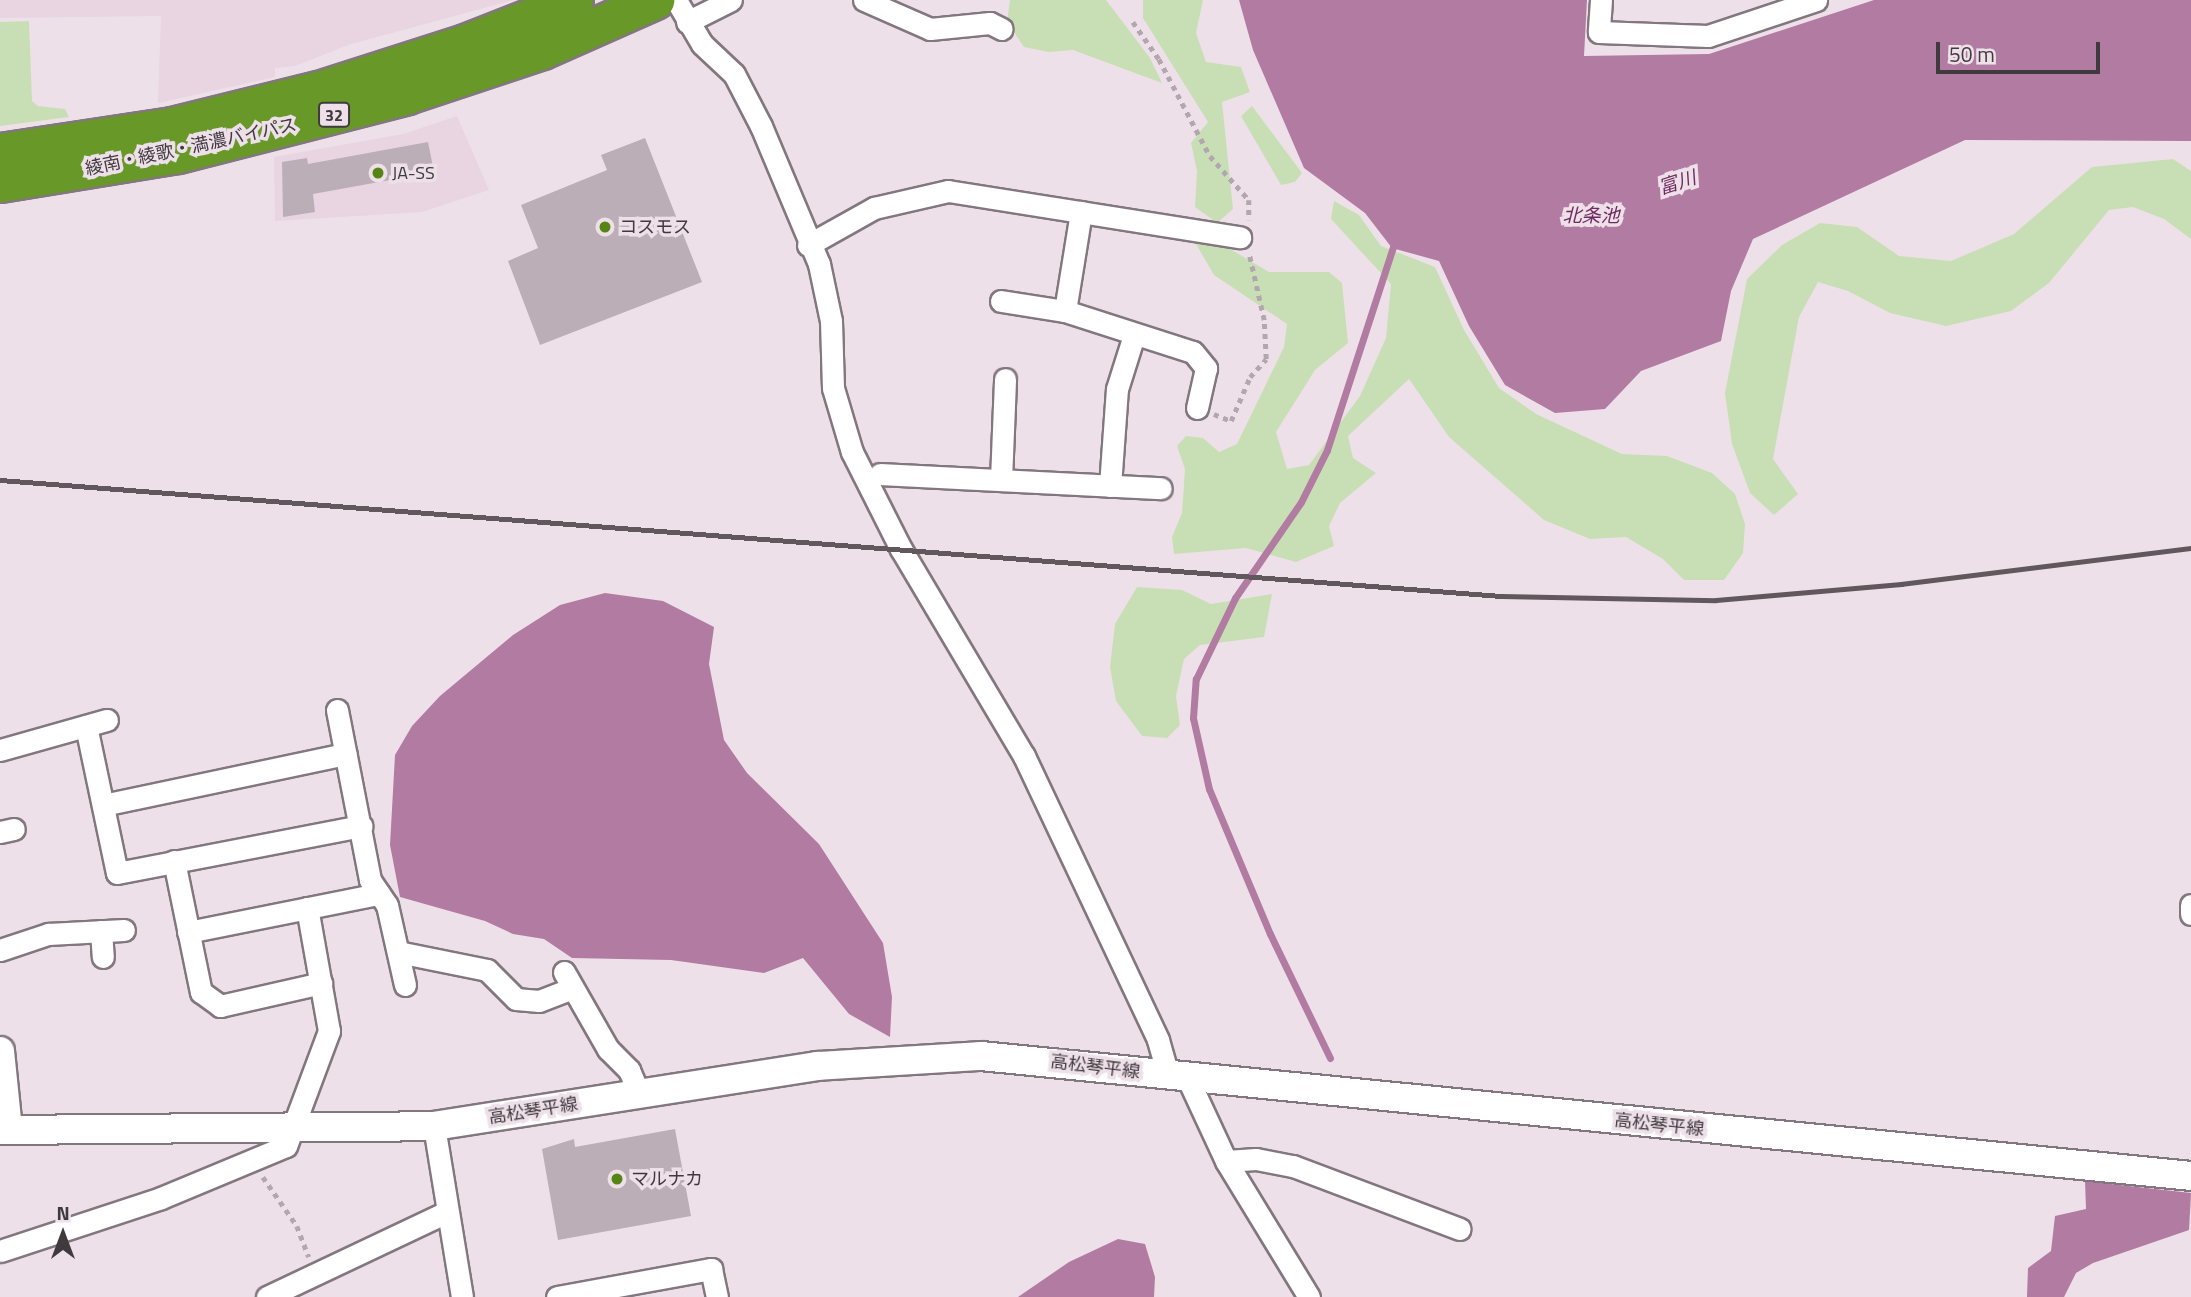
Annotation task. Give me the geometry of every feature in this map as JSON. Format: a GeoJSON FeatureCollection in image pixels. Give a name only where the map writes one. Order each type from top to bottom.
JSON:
{"type":"FeatureCollection","features":[{"type":"Feature","properties":{"kind":"highway","name":"綾南・綾歌・満濃バイパス"},"geometry":{"type":"LineString","coordinates":[[0,152],[172,125],[318,90],[465,43],[574,0]]}},
{"type":"Feature","properties":{"kind":"highway","name":"綾南・綾歌・満濃バイパス"},"geometry":{"type":"LineString","coordinates":[[0,183],[178,154],[361,108],[542,50],[655,0]]}},
{"type":"Feature","properties":{"kind":"main road"},"geometry":{"type":"LineString","coordinates":[[0,1051],[4,1130]]}},
{"type":"Feature","properties":{"kind":"main road","name":"高松琴平線"},"geometry":{"type":"LineString","coordinates":[[4,1130],[434,1126],[817,1066],[981,1056],[2191,1177]]}},
{"type":"Feature","properties":{"kind":"street"},"geometry":{"type":"LineString","coordinates":[[676,0],[702,44],[734,74],[761,126],[808,245],[819,264],[831,321],[833,388],[852,452],[901,549],[1024,757],[1178,1077],[1309,1297]]}},
{"type":"Feature","properties":{"kind":"street"},"geometry":{"type":"LineString","coordinates":[[687,22],[732,0]]}},
{"type":"Feature","properties":{"kind":"street"},"geometry":{"type":"LineString","coordinates":[[864,0],[930,29],[990,23],[1002,29]]}},
{"type":"Feature","properties":{"kind":"street"},"geometry":{"type":"LineString","coordinates":[[1601,0],[1599,32],[1708,36],[1816,0]]}},
{"type":"Feature","properties":{"kind":"street"},"geometry":{"type":"LineString","coordinates":[[808,245],[874,208],[948,191],[1240,237]]}},
{"type":"Feature","properties":{"kind":"street"},"geometry":{"type":"LineString","coordinates":[[1065,311],[1081,212]]}},
{"type":"Feature","properties":{"kind":"street"},"geometry":{"type":"LineString","coordinates":[[1001,301],[1065,311],[1193,352],[1206,368],[1197,408]]}},
{"type":"Feature","properties":{"kind":"street"},"geometry":{"type":"LineString","coordinates":[[1110,486],[1117,389],[1134,335]]}},
{"type":"Feature","properties":{"kind":"street"},"geometry":{"type":"LineString","coordinates":[[1001,480],[1005,379]]}},
{"type":"Feature","properties":{"kind":"street"},"geometry":{"type":"LineString","coordinates":[[880,474],[1161,488]]}},
{"type":"Feature","properties":{"kind":"street"},"geometry":{"type":"LineString","coordinates":[[337,710],[362,826],[370,880],[387,905],[405,985]]}},
{"type":"Feature","properties":{"kind":"street"},"geometry":{"type":"LineString","coordinates":[[0,750],[107,720]]}},
{"type":"Feature","properties":{"kind":"street"},"geometry":{"type":"LineString","coordinates":[[86,726],[117,873],[362,826]]}},
{"type":"Feature","properties":{"kind":"street"},"geometry":{"type":"LineString","coordinates":[[103,805],[346,754]]}},
{"type":"Feature","properties":{"kind":"street"},"geometry":{"type":"LineString","coordinates":[[174,861],[201,992],[220,1006],[321,983]]}},
{"type":"Feature","properties":{"kind":"street"},"geometry":{"type":"LineString","coordinates":[[188,932],[379,894]]}},
{"type":"Feature","properties":{"kind":"street"},"geometry":{"type":"LineString","coordinates":[[2191,905],[2191,914]]}},
{"type":"Feature","properties":{"kind":"street"},"geometry":{"type":"LineString","coordinates":[[0,1251],[161,1198],[286,1146],[329,1031],[307,908]]}},
{"type":"Feature","properties":{"kind":"street"},"geometry":{"type":"LineString","coordinates":[[0,950],[48,934],[124,930]]}},
{"type":"Feature","properties":{"kind":"street"},"geometry":{"type":"LineString","coordinates":[[101,931],[103,957]]}},
{"type":"Feature","properties":{"kind":"street"},"geometry":{"type":"LineString","coordinates":[[398,952],[487,970],[516,999],[539,1001],[568,981],[608,1049],[629,1070],[639,1094]]}},
{"type":"Feature","properties":{"kind":"street"},"geometry":{"type":"LineString","coordinates":[[434,1126],[445,1213],[462,1297]]}},
{"type":"Feature","properties":{"kind":"street"},"geometry":{"type":"LineString","coordinates":[[1226,1161],[1256,1159],[1293,1166],[1460,1229]]}},
{"type":"Feature","properties":{"kind":"street"},"geometry":{"type":"LineString","coordinates":[[267,1297],[445,1213]]}},
{"type":"Feature","properties":{"kind":"street"},"geometry":{"type":"LineString","coordinates":[[557,1297],[712,1269],[717,1297]]}},
{"type":"Feature","properties":{"kind":"path"},"geometry":{"type":"LineString","coordinates":[[251,1160],[297,1226],[316,1274]]}},
{"type":"Feature","properties":{"kind":"shaded area"},"geometry":{"type":"Polygon","coordinates":[[[0,0],[514,0],[351,44],[295,66],[275,68],[275,77],[158,103],[161,16],[0,18],[0,0]]]}},
{"type":"Feature","properties":{"kind":"shaded area","name":"JA-SS"},"geometry":{"type":"Polygon","coordinates":[[[457,116],[489,190],[422,212],[275,221],[274,157],[403,134],[457,116]]]}},
{"type":"Feature","properties":{"kind":"green space"},"geometry":{"type":"Polygon","coordinates":[[[1010,0],[1106,0],[1150,58],[1162,83],[1073,50],[1049,52],[1024,47],[1007,22],[1010,0]]]}},
{"type":"Feature","properties":{"kind":"green space"},"geometry":{"type":"Polygon","coordinates":[[[1143,0],[1203,0],[1196,33],[1206,62],[1241,67],[1250,92],[1222,102],[1233,209],[1217,223],[1195,207],[1197,171],[1191,143],[1208,122],[1143,18],[1143,0]]]}},
{"type":"Feature","properties":{"kind":"green space"},"geometry":{"type":"Polygon","coordinates":[[[29,21],[32,101],[38,106],[65,109],[69,117],[0,126],[0,22],[29,21]]]}},
{"type":"Feature","properties":{"kind":"green space"},"geometry":{"type":"Polygon","coordinates":[[[1252,106],[1302,173],[1295,182],[1281,185],[1241,116],[1252,106]]]}},
{"type":"Feature","properties":{"kind":"green space"},"geometry":{"type":"Polygon","coordinates":[[[2173,159],[2191,171],[2191,239],[2164,219],[2133,207],[2109,210],[2049,283],[2011,311],[1946,326],[1890,313],[1848,291],[1818,282],[1799,317],[1773,459],[1798,494],[1774,515],[1750,493],[1732,444],[1725,393],[1747,279],[1782,245],[1820,223],[1857,227],[1899,256],[1951,261],[2014,234],[2092,167],[2173,159]]]}},
{"type":"Feature","properties":{"kind":"green space"},"geometry":{"type":"Polygon","coordinates":[[[1334,201],[1359,215],[1381,246],[1435,267],[1464,330],[1499,388],[1536,414],[1622,454],[1667,456],[1712,473],[1735,494],[1745,524],[1743,553],[1724,580],[1684,580],[1663,559],[1626,537],[1590,539],[1544,520],[1449,437],[1409,379],[1348,436],[1353,458],[1376,473],[1340,503],[1329,526],[1334,546],[1296,562],[1246,548],[1174,554],[1172,537],[1182,513],[1185,469],[1177,446],[1186,436],[1203,438],[1219,452],[1237,444],[1284,347],[1287,324],[1214,275],[1196,244],[1225,246],[1269,272],[1329,272],[1342,283],[1348,343],[1315,370],[1276,432],[1287,469],[1309,465],[1360,396],[1386,338],[1391,284],[1331,219],[1334,201]]]}},
{"type":"Feature","properties":{"kind":"green space"},"geometry":{"type":"Polygon","coordinates":[[[1137,587],[1182,590],[1211,604],[1272,594],[1264,637],[1200,645],[1184,659],[1176,696],[1180,725],[1167,738],[1142,736],[1116,701],[1110,667],[1115,624],[1137,587]]]}},
{"type":"Feature","properties":{"kind":"water","name":"北条池"},"geometry":{"type":"Polygon","coordinates":[[[1239,0],[1587,0],[1584,56],[1709,54],[1874,0],[2191,0],[2191,141],[1965,140],[1753,239],[1731,291],[1721,341],[1641,371],[1605,409],[1555,413],[1505,385],[1469,326],[1439,261],[1392,248],[1365,213],[1304,168],[1253,50],[1239,0]]]}},
{"type":"Feature","properties":{"kind":"water"},"geometry":{"type":"Polygon","coordinates":[[[605,593],[663,601],[714,627],[709,664],[724,740],[747,773],[819,844],[883,943],[892,997],[890,1037],[849,1014],[803,958],[764,973],[671,960],[572,958],[544,939],[513,934],[485,921],[400,897],[390,845],[395,755],[412,726],[440,696],[513,635],[560,605],[605,593]]]}},
{"type":"Feature","properties":{"kind":"water"},"geometry":{"type":"Polygon","coordinates":[[[2085,1181],[2191,1193],[2189,1230],[2093,1263],[2076,1273],[2064,1297],[2027,1297],[2028,1268],[2051,1251],[2055,1216],[2086,1209],[2085,1181]]]}},
{"type":"Feature","properties":{"kind":"water"},"geometry":{"type":"Polygon","coordinates":[[[1118,1239],[1145,1244],[1155,1277],[1154,1297],[1018,1297],[1069,1262],[1118,1239]]]}},
{"type":"Feature","properties":{"kind":"building","name":"コスモス"},"geometry":{"type":"Polygon","coordinates":[[[645,138],[702,282],[540,345],[508,261],[538,248],[521,205],[607,170],[601,155],[645,138]]]}},
{"type":"Feature","properties":{"kind":"building"},"geometry":{"type":"Polygon","coordinates":[[[428,142],[434,172],[313,194],[315,212],[283,217],[282,162],[307,158],[308,164],[428,142]]]}},
{"type":"Feature","properties":{"kind":"building"},"geometry":{"type":"Polygon","coordinates":[[[675,1129],[691,1216],[558,1240],[542,1149],[574,1139],[575,1147],[675,1129]]]}},
{"type":"Feature","properties":{"kind":"waterway"},"geometry":{"type":"LineString","coordinates":[[1330,1058],[1270,934],[1209,789],[1193,718],[1196,679],[1235,598],[1301,502],[1327,450],[1395,241]]}},
{"type":"Feature","properties":{"kind":"railway"},"geometry":{"type":"LineString","coordinates":[[0,480],[1501,596],[1716,600],[1901,584],[2191,548]]}},
{"type":"Feature","properties":{"kind":"place","name":"JA-SS"},"geometry":{"type":"Point","coordinates":[378,173]}},
{"type":"Feature","properties":{"kind":"place","name":"コスモス"},"geometry":{"type":"Point","coordinates":[605,227]}},
{"type":"Feature","properties":{"kind":"place","name":"マルナカ"},"geometry":{"type":"Point","coordinates":[617,1179]}},
{"type":"Feature","properties":{"kind":"water label","name":"富川"},"geometry":{"type":"Point","coordinates":[1677,182]}}]}
